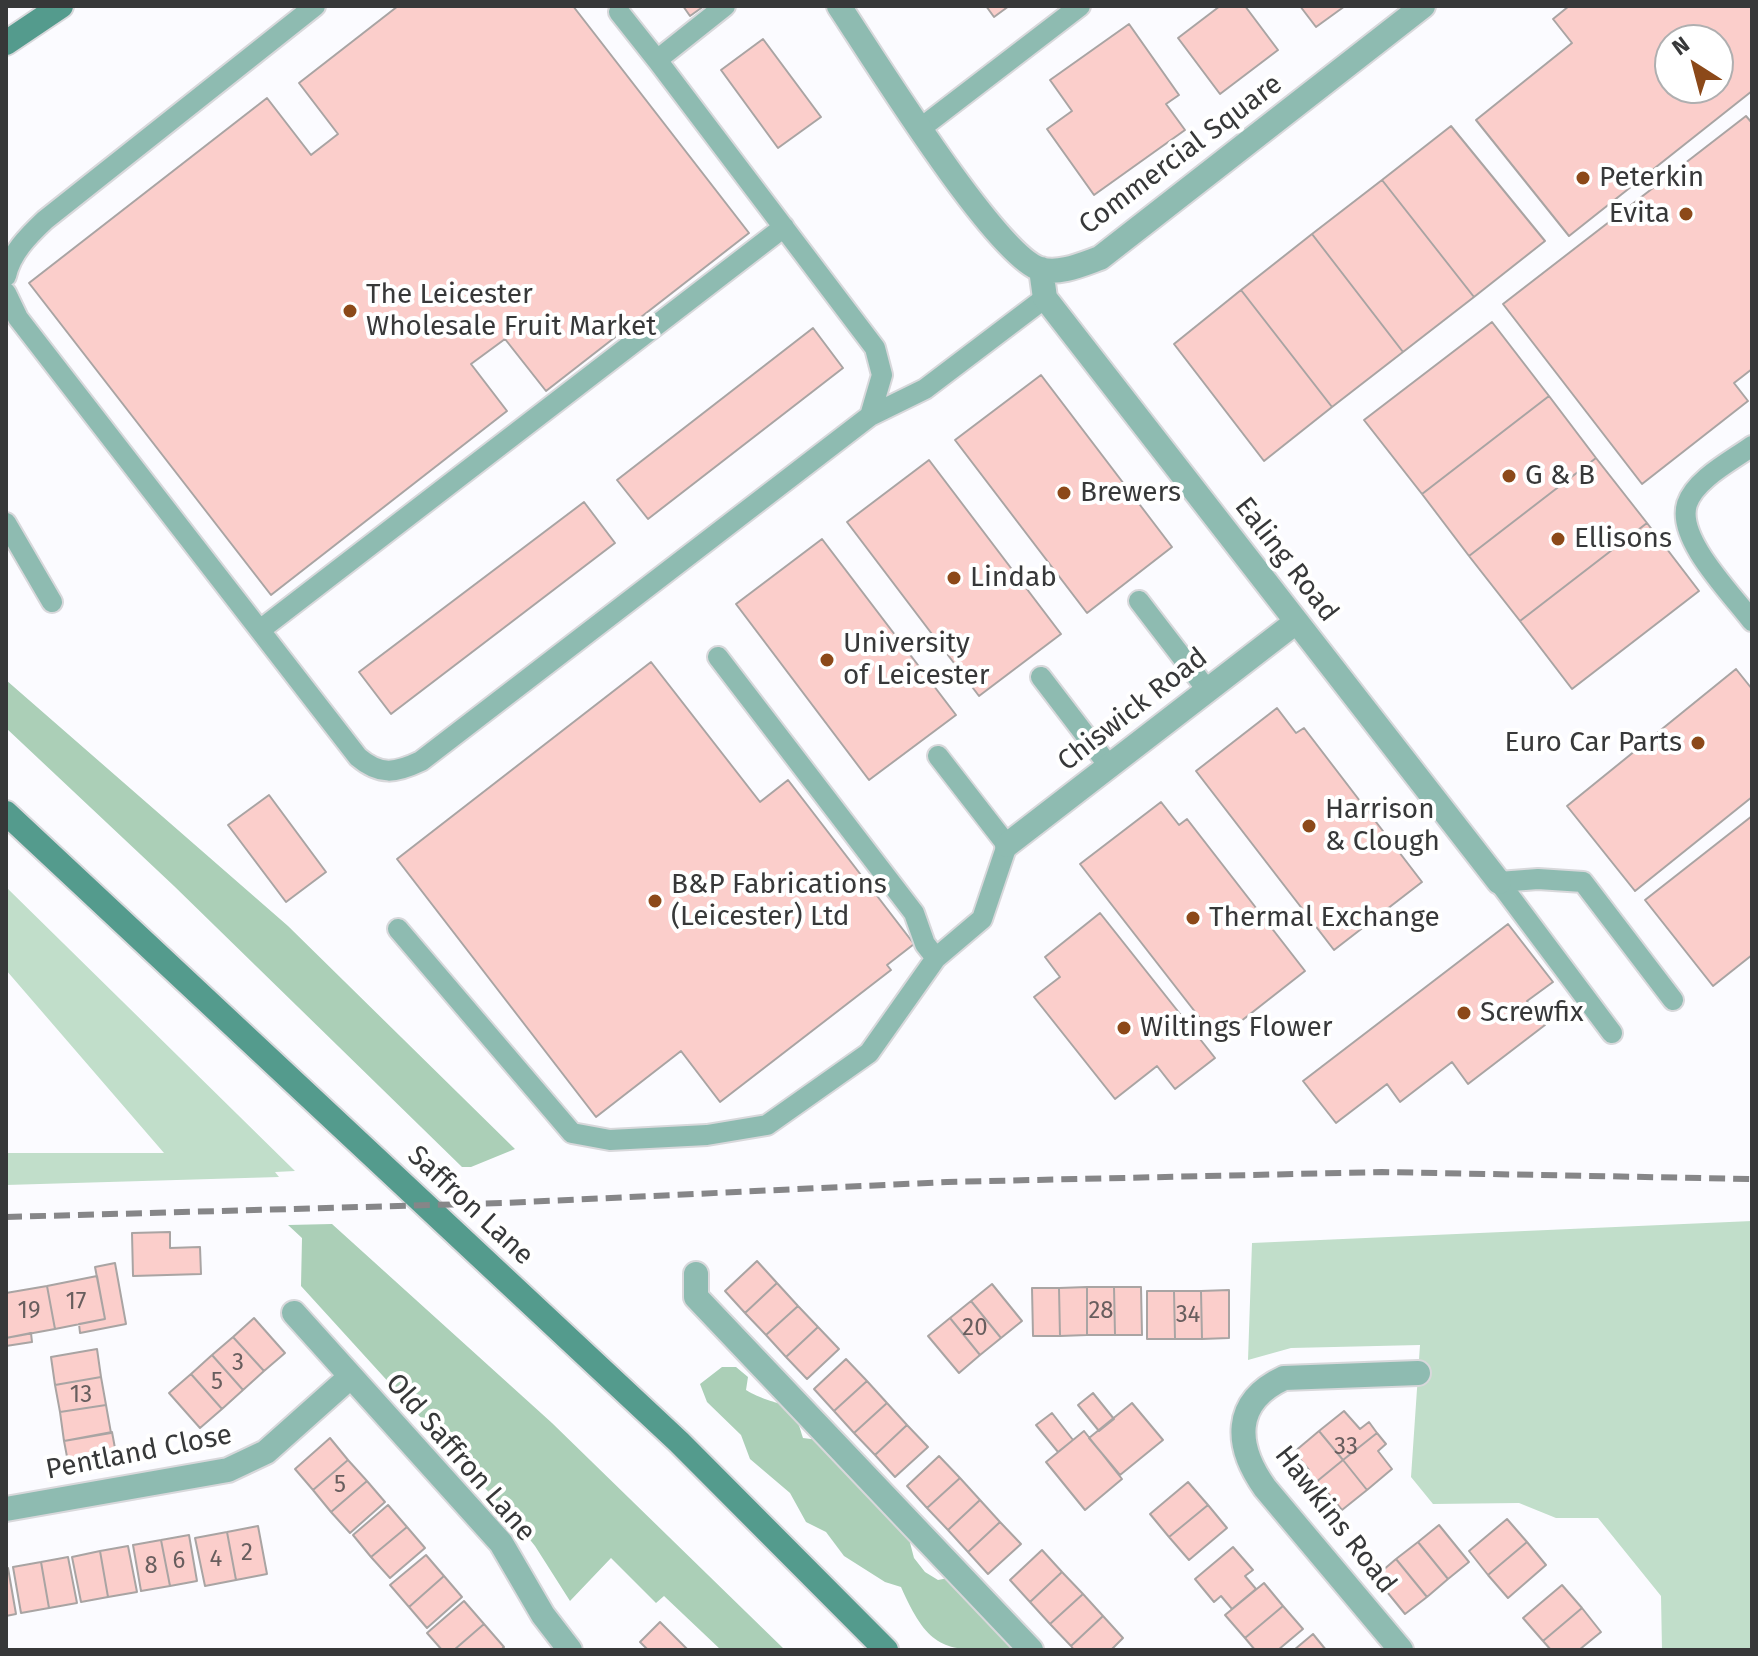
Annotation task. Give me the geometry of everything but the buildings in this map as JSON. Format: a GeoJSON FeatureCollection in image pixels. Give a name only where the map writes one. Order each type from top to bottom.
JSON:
{"type":"FeatureCollection","features":[{"type":"Feature","properties":{"kind":"main road"},"geometry":{"type":"LineString","coordinates":[[6,43],[61,6]]}},
{"type":"Feature","properties":{"kind":"main road","name":"Saffron Lane"},"geometry":{"type":"LineString","coordinates":[[6,813],[679,1442],[886,1650]]}},
{"type":"Feature","properties":{"kind":"street"},"geometry":{"type":"LineString","coordinates":[[839,6],[999,238],[1041,269]]}},
{"type":"Feature","properties":{"kind":"street","name":"Commercial Square"},"geometry":{"type":"LineString","coordinates":[[1041,269],[1059,269],[1100,258],[1423,6]]}},
{"type":"Feature","properties":{"kind":"street","name":"Ealing Road"},"geometry":{"type":"LineString","coordinates":[[1041,269],[1045,298],[1499,882]]}},
{"type":"Feature","properties":{"kind":"street","name":"Chiswick Road"},"geometry":{"type":"LineString","coordinates":[[1007,845],[1296,622]]}},
{"type":"Feature","properties":{"kind":"street"},"geometry":{"type":"LineString","coordinates":[[696,1274],[696,1297],[1031,1650]]}},
{"type":"Feature","properties":{"kind":"street","name":"Old Saffron Lane"},"geometry":{"type":"LineString","coordinates":[[294,1313],[349,1378],[501,1543],[562,1647]]}},
{"type":"Feature","properties":{"kind":"street","name":"Hawkins Road"},"geometry":{"type":"LineString","coordinates":[[1401,1650],[1250,1467],[1243,1428],[1251,1401],[1264,1387],[1284,1378],[1418,1373]]}},
{"type":"Feature","properties":{"kind":"street","name":"Pentland Close"},"geometry":{"type":"LineString","coordinates":[[6,1509],[228,1470],[249,1463],[349,1378]]}},
{"type":"Feature","properties":{"kind":"lane"},"geometry":{"type":"LineString","coordinates":[[6,276],[8,265],[25,240],[45,220],[315,6]]}},
{"type":"Feature","properties":{"kind":"lane"},"geometry":{"type":"LineString","coordinates":[[657,60],[725,6]]}},
{"type":"Feature","properties":{"kind":"lane"},"geometry":{"type":"LineString","coordinates":[[921,128],[1080,6]]}},
{"type":"Feature","properties":{"kind":"lane"},"geometry":{"type":"LineString","coordinates":[[620,8],[875,348],[882,375],[870,416]]}},
{"type":"Feature","properties":{"kind":"lane"},"geometry":{"type":"LineString","coordinates":[[260,630],[784,227]]}},
{"type":"Feature","properties":{"kind":"lane"},"geometry":{"type":"LineString","coordinates":[[6,293],[18,318],[358,757],[373,770],[397,772],[421,761],[870,416],[925,389],[1045,298]]}},
{"type":"Feature","properties":{"kind":"lane"},"geometry":{"type":"LineString","coordinates":[[1752,446],[1699,486],[1688,503],[1686,524],[1694,545],[1752,621]]}},
{"type":"Feature","properties":{"kind":"lane"},"geometry":{"type":"LineString","coordinates":[[6,523],[52,602]]}},
{"type":"Feature","properties":{"kind":"lane"},"geometry":{"type":"LineString","coordinates":[[1139,601],[1208,691]]}},
{"type":"Feature","properties":{"kind":"lane"},"geometry":{"type":"LineString","coordinates":[[718,657],[914,913],[925,944],[936,958]]}},
{"type":"Feature","properties":{"kind":"lane"},"geometry":{"type":"LineString","coordinates":[[1041,677],[1109,766]]}},
{"type":"Feature","properties":{"kind":"lane"},"geometry":{"type":"LineString","coordinates":[[398,929],[572,1133],[610,1140],[707,1135],[767,1125],[869,1053],[936,958],[982,919],[1007,845],[938,756]]}},
{"type":"Feature","properties":{"kind":"lane"},"geometry":{"type":"LineString","coordinates":[[1499,882],[1538,879],[1583,882],[1673,1000]]}},
{"type":"Feature","properties":{"kind":"lane"},"geometry":{"type":"LineString","coordinates":[[1499,882],[1612,1033]]}},
{"type":"Feature","properties":{"kind":"green space"},"geometry":{"type":"Polygon","coordinates":[[[6,680],[288,926],[515,1149],[471,1167],[462,1167],[174,886],[6,728],[6,680]]]}},
{"type":"Feature","properties":{"kind":"green space"},"geometry":{"type":"Polygon","coordinates":[[[6,887],[295,1171],[275,1172],[279,1177],[6,1185],[6,1153],[164,1153],[6,970],[6,887]]]}},
{"type":"Feature","properties":{"kind":"green space"},"geometry":{"type":"Polygon","coordinates":[[[1752,1221],[1752,1650],[1662,1650],[1661,1596],[1598,1518],[1556,1518],[1519,1503],[1433,1504],[1411,1477],[1420,1345],[1291,1348],[1248,1360],[1252,1243],[1752,1221]]]}},
{"type":"Feature","properties":{"kind":"green space"},"geometry":{"type":"Polygon","coordinates":[[[332,1224],[552,1423],[785,1650],[721,1650],[664,1596],[656,1603],[611,1558],[570,1601],[515,1521],[301,1286],[302,1238],[288,1225],[332,1224]]]}},
{"type":"Feature","properties":{"kind":"green space"},"geometry":{"type":"Polygon","coordinates":[[[722,1367],[736,1367],[748,1377],[746,1390],[788,1409],[799,1424],[803,1438],[819,1440],[908,1535],[914,1558],[925,1572],[938,1580],[948,1578],[1016,1650],[957,1648],[932,1637],[922,1626],[901,1587],[885,1582],[844,1556],[826,1532],[806,1522],[790,1493],[750,1459],[741,1435],[707,1402],[700,1384],[722,1367]]]}},
{"type":"Feature","properties":{"kind":"railway"},"geometry":{"type":"LineString","coordinates":[[6,1217],[504,1203],[947,1182],[1382,1172],[1752,1179]]}},
{"type":"Feature","properties":{"kind":"place","name":"Peterkin"},"geometry":{"type":"Point","coordinates":[1583,178]}},
{"type":"Feature","properties":{"kind":"place","name":"Evita"},"geometry":{"type":"Point","coordinates":[1686,214]}},
{"type":"Feature","properties":{"kind":"place","name":"The Leicester Wholesale Fruit Market"},"geometry":{"type":"Point","coordinates":[350,311]}},
{"type":"Feature","properties":{"kind":"place","name":"G & B"},"geometry":{"type":"Point","coordinates":[1509,476]}},
{"type":"Feature","properties":{"kind":"place","name":"Brewers"},"geometry":{"type":"Point","coordinates":[1064,493]}},
{"type":"Feature","properties":{"kind":"place","name":"Ellisons"},"geometry":{"type":"Point","coordinates":[1558,539]}},
{"type":"Feature","properties":{"kind":"place","name":"Lindab"},"geometry":{"type":"Point","coordinates":[954,578]}},
{"type":"Feature","properties":{"kind":"place","name":"University of Leicester"},"geometry":{"type":"Point","coordinates":[827,660]}},
{"type":"Feature","properties":{"kind":"place","name":"Euro Car Parts"},"geometry":{"type":"Point","coordinates":[1698,743]}},
{"type":"Feature","properties":{"kind":"place","name":"Harrison & Clough"},"geometry":{"type":"Point","coordinates":[1309,826]}},
{"type":"Feature","properties":{"kind":"place","name":"B&P Fabrications (Leicester) Ltd"},"geometry":{"type":"Point","coordinates":[655,901]}},
{"type":"Feature","properties":{"kind":"place","name":"Thermal Exchange"},"geometry":{"type":"Point","coordinates":[1193,918]}},
{"type":"Feature","properties":{"kind":"place","name":"Screwfix"},"geometry":{"type":"Point","coordinates":[1464,1013]}},
{"type":"Feature","properties":{"kind":"place","name":"Wiltings Flower"},"geometry":{"type":"Point","coordinates":[1124,1028]}}]}
